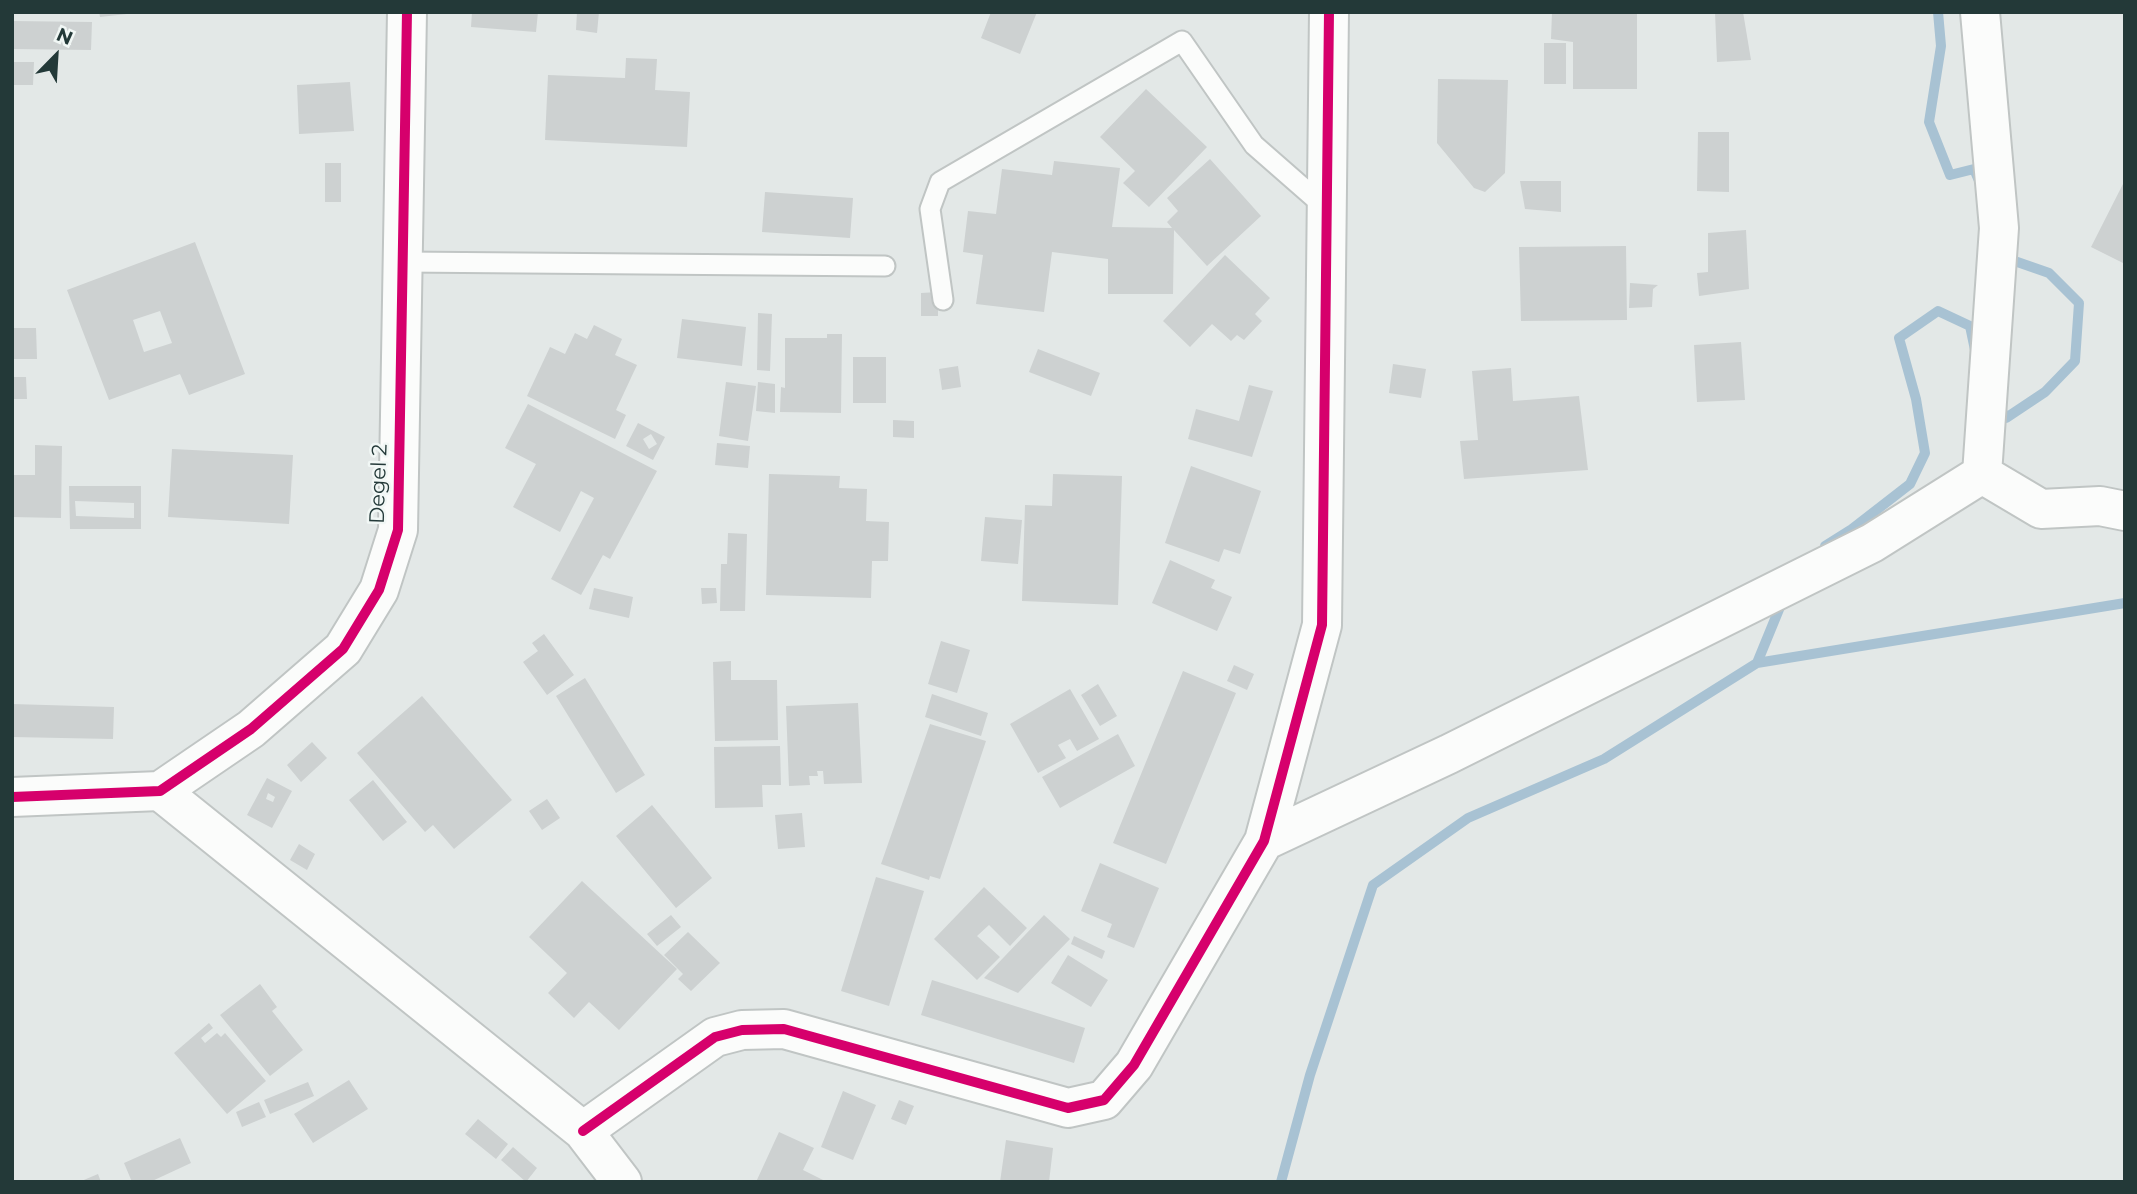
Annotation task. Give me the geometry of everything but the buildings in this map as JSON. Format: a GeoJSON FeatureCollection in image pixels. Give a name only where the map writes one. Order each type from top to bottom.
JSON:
{"type":"FeatureCollection","features":[{"type":"Feature","properties":{"kind":"street","name":"Degel 2"},"geometry":{"type":"LineString","coordinates":[[160,790],[251,729],[344,649],[379,590],[398,530],[407,12]]}},
{"type":"Feature","properties":{"kind":"street"},"geometry":{"type":"LineString","coordinates":[[583,1131],[715,1037],[742,1030],[783,1029],[1068,1108],[1104,1100],[1135,1065],[1265,841],[1322,625],[1329,12]]}},
{"type":"Feature","properties":{"kind":"street"},"geometry":{"type":"LineString","coordinates":[[1980,12],[1999,228],[1982,474]]}},
{"type":"Feature","properties":{"kind":"street"},"geometry":{"type":"LineString","coordinates":[[1265,841],[1449,754],[1872,543],[1982,474]]}},
{"type":"Feature","properties":{"kind":"street"},"geometry":{"type":"LineString","coordinates":[[1982,474],[2041,509],[2100,506],[2125,511]]}},
{"type":"Feature","properties":{"kind":"street"},"geometry":{"type":"LineString","coordinates":[[12,797],[160,790],[583,1131],[622,1182]]}},
{"type":"Feature","properties":{"kind":"lane"},"geometry":{"type":"LineString","coordinates":[[943,300],[930,209],[940,182],[1182,41],[1254,145],[1327,208]]}},
{"type":"Feature","properties":{"kind":"lane"},"geometry":{"type":"LineString","coordinates":[[403,261],[885,266]]}},
{"type":"Feature","properties":{"kind":"waterway"},"geometry":{"type":"LineString","coordinates":[[1938,12],[1941,46],[1929,122],[1950,175],[1974,169],[1980,183]]}},
{"type":"Feature","properties":{"kind":"waterway"},"geometry":{"type":"LineString","coordinates":[[1999,406],[2006,418],[2045,392],[2075,361],[2079,303],[2049,273],[2003,257]]}},
{"type":"Feature","properties":{"kind":"waterway"},"geometry":{"type":"LineString","coordinates":[[1825,546],[1852,529],[1910,484],[1925,453],[1916,399],[1899,338],[1938,311],[1970,326],[1975,350]]}},
{"type":"Feature","properties":{"kind":"waterway"},"geometry":{"type":"LineString","coordinates":[[1757,663],[1782,602]]}},
{"type":"Feature","properties":{"kind":"waterway"},"geometry":{"type":"LineString","coordinates":[[1281,1182],[1310,1075],[1373,885],[1468,818],[1604,759],[1757,663],[2125,603]]}},
{"type":"Feature","properties":{"kind":"cycle path"},"geometry":{"type":"LineString","coordinates":[[12,797],[160,791],[251,729],[343,649],[379,590],[398,530],[407,12]]}},
{"type":"Feature","properties":{"kind":"cycle path"},"geometry":{"type":"LineString","coordinates":[[583,1131],[715,1037],[742,1030],[784,1029],[1068,1108],[1104,1100],[1134,1065],[1264,841],[1322,625],[1329,12]]}}]}
